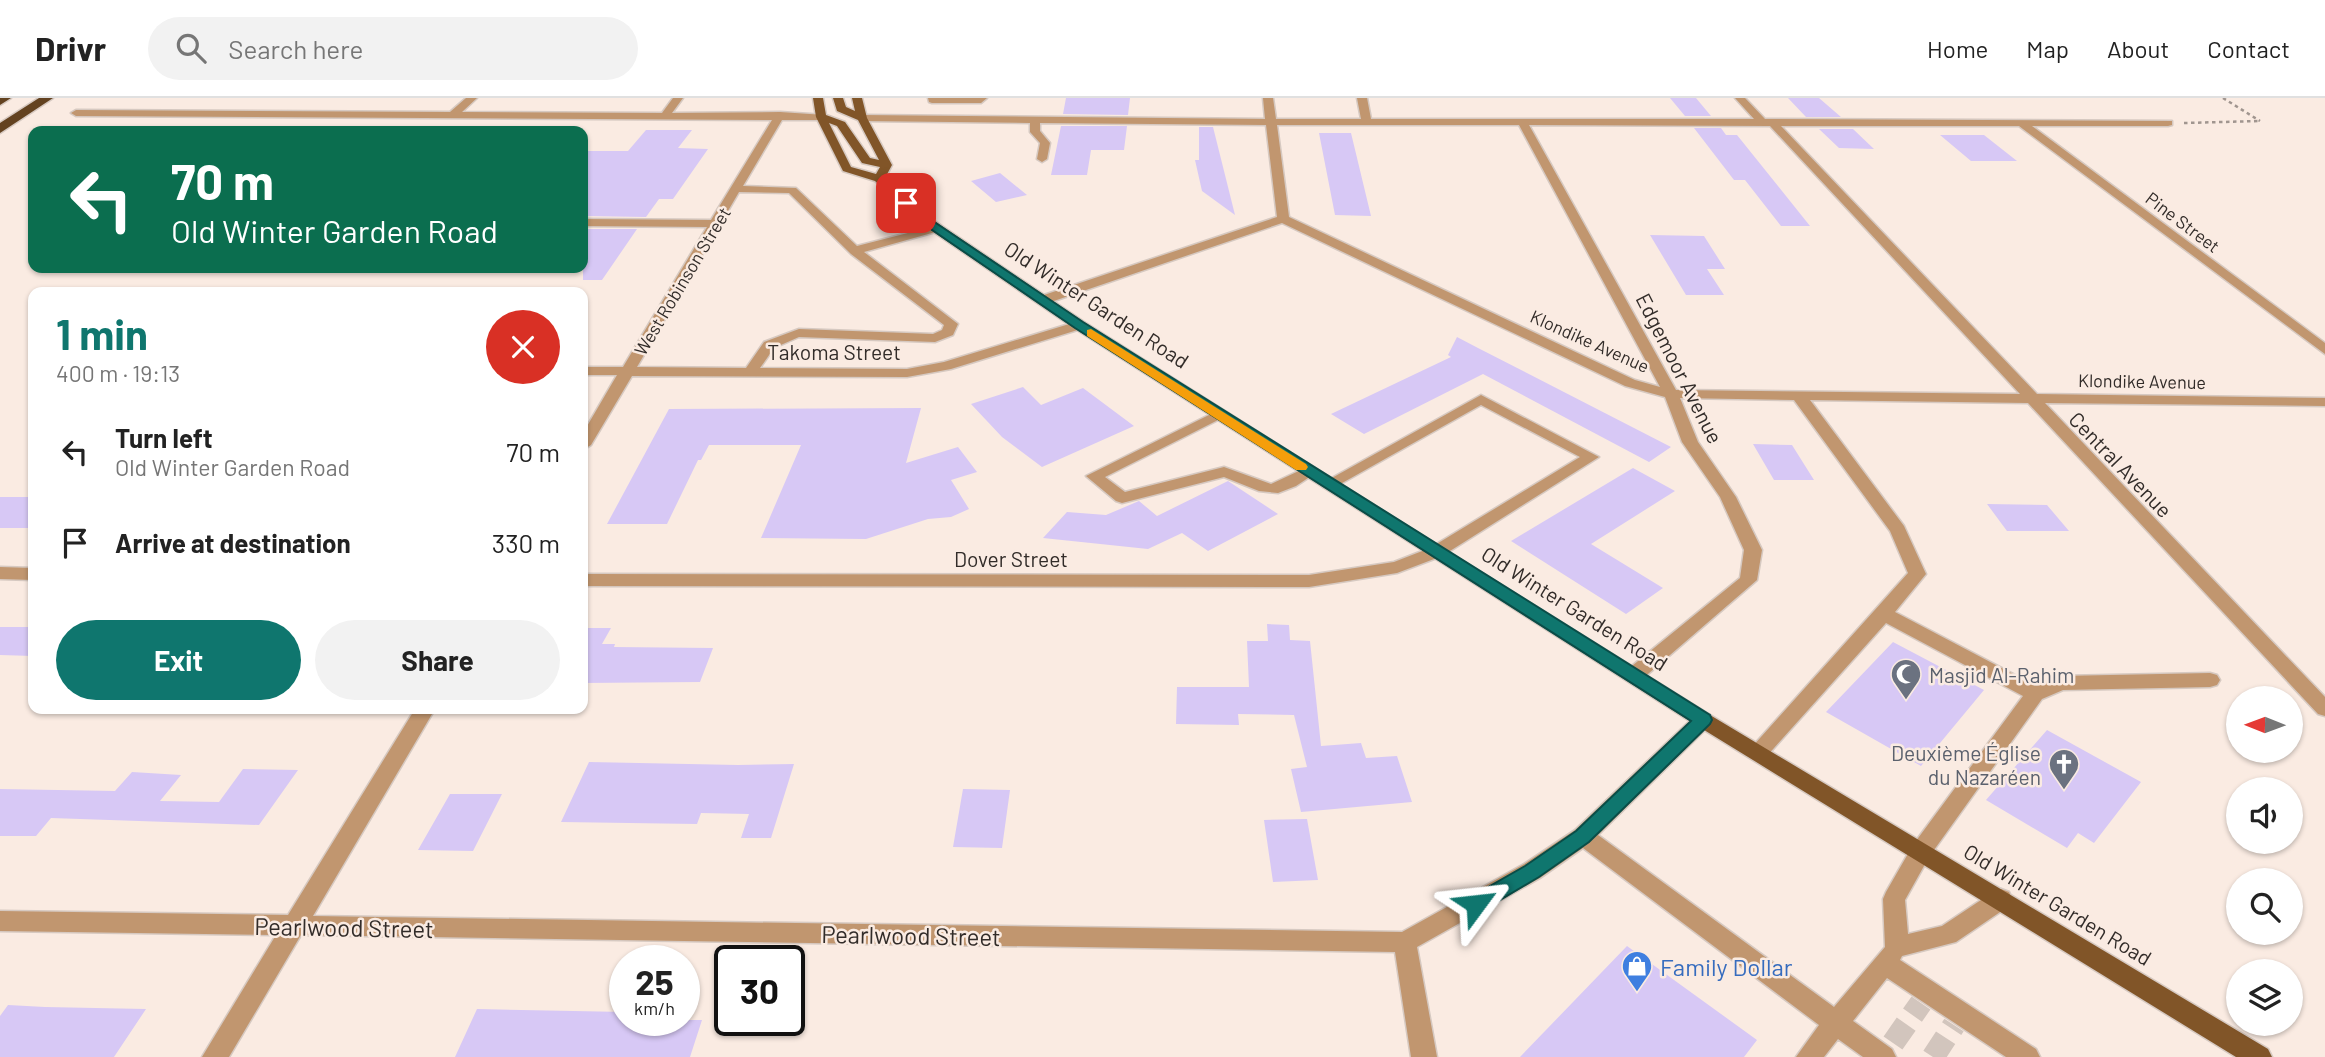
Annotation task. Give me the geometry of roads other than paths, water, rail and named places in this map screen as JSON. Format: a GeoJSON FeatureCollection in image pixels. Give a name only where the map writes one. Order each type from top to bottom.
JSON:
{"type":"FeatureCollection","features":[{"type":"Feature","properties":{"kind":"highway"},"geometry":{"type":"LineString","coordinates":[[0,101],[5,98]]}},
{"type":"Feature","properties":{"kind":"highway"},"geometry":{"type":"LineString","coordinates":[[0,117],[38,98]]}},
{"type":"Feature","properties":{"kind":"highway"},"geometry":{"type":"LineString","coordinates":[[0,129],[47,98]]}},
{"type":"Feature","properties":{"kind":"main road","name":"Old Winter Garden Road"},"geometry":{"type":"LineString","coordinates":[[818,98],[821,117],[848,169],[883,172]]}},
{"type":"Feature","properties":{"kind":"main road"},"geometry":{"type":"LineString","coordinates":[[838,98],[841,109],[862,118]]}},
{"type":"Feature","properties":{"kind":"main road","name":"Old Winter Garden Road"},"geometry":{"type":"LineString","coordinates":[[857,98],[883,172],[936,228],[1079,325],[1703,720],[2259,1057]]}},
{"type":"Feature","properties":{"kind":"main road"},"geometry":{"type":"LineString","coordinates":[[821,117],[841,124],[866,161],[883,172]]}},
{"type":"Feature","properties":{"kind":"street"},"geometry":{"type":"LineString","coordinates":[[453,115],[472,98]]}},
{"type":"Feature","properties":{"kind":"street"},"geometry":{"type":"LineString","coordinates":[[666,116],[678,98]]}},
{"type":"Feature","properties":{"kind":"street"},"geometry":{"type":"LineString","coordinates":[[932,100],[982,98]]}},
{"type":"Feature","properties":{"kind":"street"},"geometry":{"type":"LineString","coordinates":[[1043,300],[1283,219],[1268,98]]}},
{"type":"Feature","properties":{"kind":"street"},"geometry":{"type":"LineString","coordinates":[[1362,98],[1366,121]]}},
{"type":"Feature","properties":{"kind":"street","name":"Central Avenue"},"geometry":{"type":"LineString","coordinates":[[1740,98],[1768,123],[2325,709]]}},
{"type":"Feature","properties":{"kind":"street"},"geometry":{"type":"LineString","coordinates":[[76,113],[821,117]]}},
{"type":"Feature","properties":{"kind":"street","name":"West Robinson Street"},"geometry":{"type":"LineString","coordinates":[[588,437],[780,115]]}},
{"type":"Feature","properties":{"kind":"street"},"geometry":{"type":"LineString","coordinates":[[862,118],[1271,122],[2168,123]]}},
{"type":"Feature","properties":{"kind":"street"},"geometry":{"type":"LineString","coordinates":[[1035,119],[1035,132],[1045,143],[1042,159]]}},
{"type":"Feature","properties":{"kind":"street","name":"Edgemoor Avenue"},"geometry":{"type":"LineString","coordinates":[[1522,122],[1671,394],[1690,442],[1728,497],[1754,550],[1748,580],[1634,675]]}},
{"type":"Feature","properties":{"kind":"street","name":"Pine Street"},"geometry":{"type":"LineString","coordinates":[[2020,122],[2325,350]]}},
{"type":"Feature","properties":{"kind":"street"},"geometry":{"type":"LineString","coordinates":[[737,189],[792,190],[855,251],[951,324],[947,332],[935,338],[799,333],[779,338],[768,345],[759,354],[751,372]]}},
{"type":"Feature","properties":{"kind":"street","name":"Klondike Avenue"},"geometry":{"type":"LineString","coordinates":[[1283,219],[1630,383],[1671,394],[2325,402]]}},
{"type":"Feature","properties":{"kind":"street"},"geometry":{"type":"LineString","coordinates":[[588,222],[715,225]]}},
{"type":"Feature","properties":{"kind":"street"},"geometry":{"type":"LineString","coordinates":[[855,251],[936,228]]}},
{"type":"Feature","properties":{"kind":"street","name":"Takoma Street"},"geometry":{"type":"LineString","coordinates":[[588,371],[907,373],[946,366],[1079,325]]}},
{"type":"Feature","properties":{"kind":"street"},"geometry":{"type":"LineString","coordinates":[[1759,752],[1917,574],[1898,530],[1798,396]]}},
{"type":"Feature","properties":{"kind":"street","name":"Dover Street"},"geometry":{"type":"LineString","coordinates":[[588,580],[1309,581],[1397,567],[1436,552],[1591,457],[1481,400],[1329,484]]}},
{"type":"Feature","properties":{"kind":"street"},"geometry":{"type":"LineString","coordinates":[[1219,414],[1094,476],[1122,498],[1224,472],[1235,473],[1263,488],[1278,488],[1309,472]]}},
{"type":"Feature","properties":{"kind":"street"},"geometry":{"type":"LineString","coordinates":[[0,573],[28,574]]}},
{"type":"Feature","properties":{"kind":"street"},"geometry":{"type":"LineString","coordinates":[[1884,614],[2035,694]]}},
{"type":"Feature","properties":{"kind":"street"},"geometry":{"type":"LineString","coordinates":[[2020,1055],[1957,1019],[1925,997],[1891,955],[1894,899],[1921,851],[2035,694],[2061,683],[2210,680]]}},
{"type":"Feature","properties":{"kind":"street"},"geometry":{"type":"LineString","coordinates":[[215,1057],[422,714]]}},
{"type":"Feature","properties":{"kind":"street"},"geometry":{"type":"LineString","coordinates":[[1424,1057],[1405,943],[1532,872],[1583,836],[1703,720]]}},
{"type":"Feature","properties":{"kind":"street"},"geometry":{"type":"LineString","coordinates":[[1583,836],[1836,1023],[1887,1052]]}},
{"type":"Feature","properties":{"kind":"street"},"geometry":{"type":"LineString","coordinates":[[1810,1057],[1891,955],[1948,936],[2001,900]]}},
{"type":"Feature","properties":{"kind":"street","name":"Pearlwood Street"},"geometry":{"type":"LineString","coordinates":[[0,921],[1405,943]]}},
{"type":"Feature","properties":{"kind":"tunnel"},"geometry":{"type":"LineString","coordinates":[[1893,1043],[1921,1003]]}},
{"type":"Feature","properties":{"kind":"tunnel"},"geometry":{"type":"LineString","coordinates":[[1933,1057],[1954,1025]]}},
{"type":"Feature","properties":{"kind":"place","name":"Masjid Al-Rahim"},"geometry":{"type":"Point","coordinates":[1906,701]}},
{"type":"Feature","properties":{"kind":"place","name":"Deuxième Église du Nazaréen"},"geometry":{"type":"Point","coordinates":[2064,791]}},
{"type":"Feature","properties":{"kind":"place","name":"Family Dollar"},"geometry":{"type":"Point","coordinates":[1637,993]}}]}
